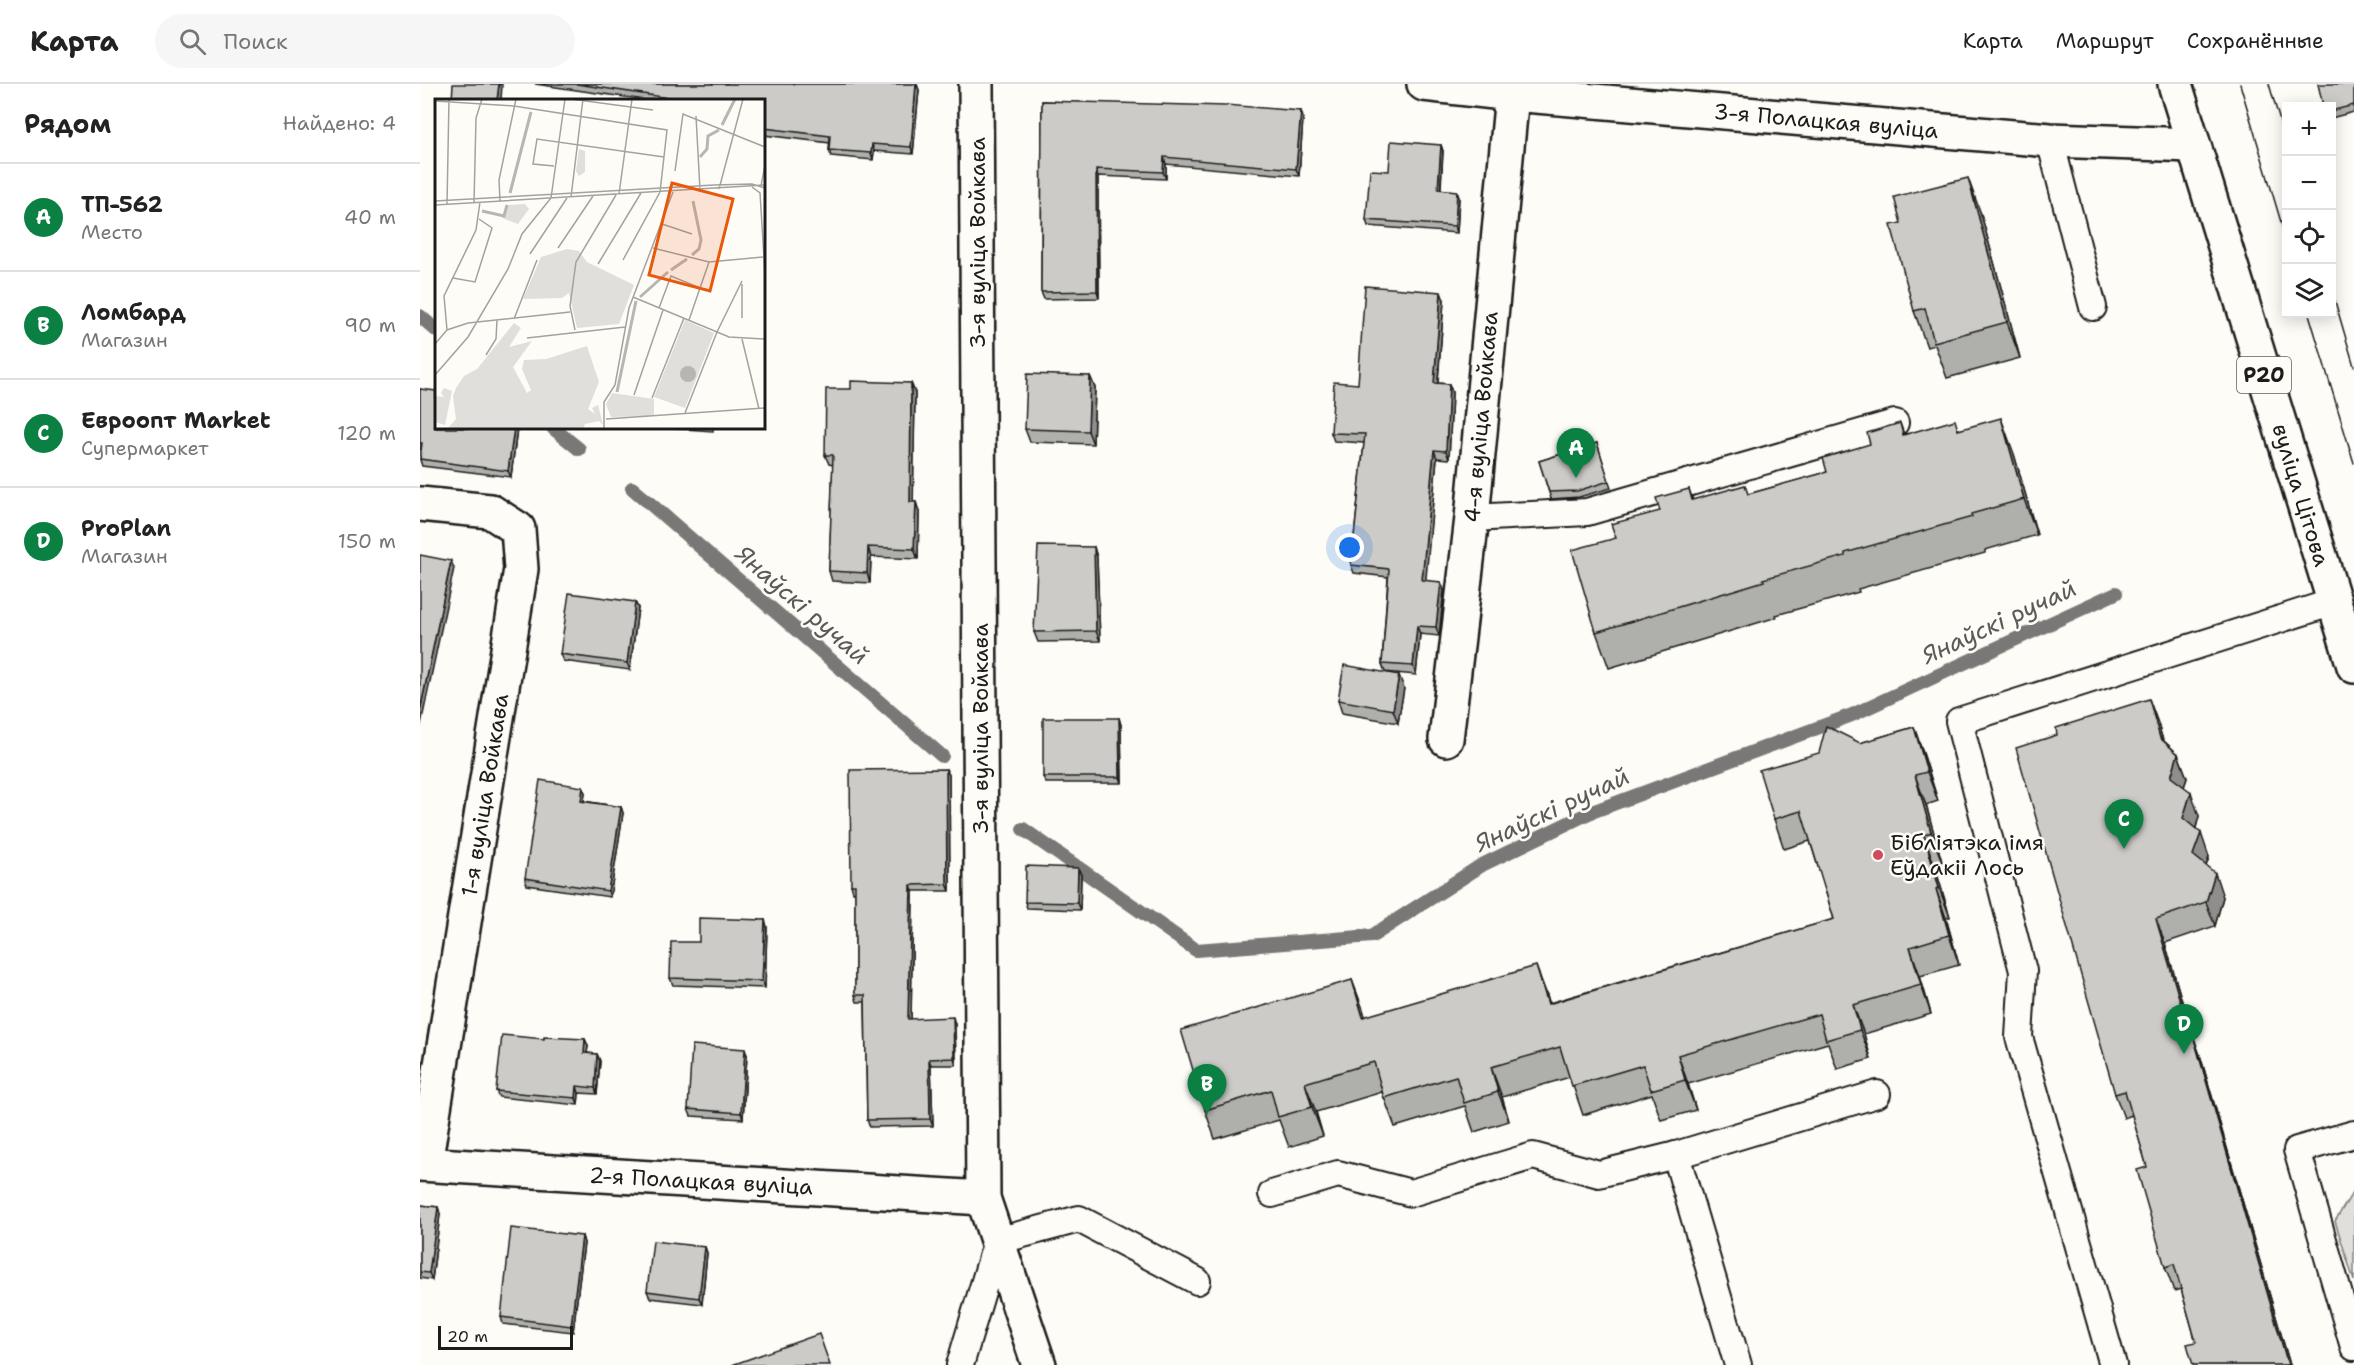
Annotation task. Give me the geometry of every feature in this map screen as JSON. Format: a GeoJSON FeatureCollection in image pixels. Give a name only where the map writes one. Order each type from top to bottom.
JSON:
{"type":"FeatureCollection","features":[{"type":"Feature","properties":{"kind":"street","name":"3-я вуліца Войкава"},"geometry":{"type":"LineString","coordinates":[[976,84],[983,1198],[1039,1365]]}},
{"type":"Feature","properties":{"kind":"street","name":"3-я Полацкая вуліца"},"geometry":{"type":"LineString","coordinates":[[1424,84],[1512,94],[2050,140],[2193,145]]}},
{"type":"Feature","properties":{"kind":"street","name":"вуліца Цітова"},"geometry":{"type":"LineString","coordinates":[[2175,84],[2354,666]]}},
{"type":"Feature","properties":{"kind":"street","name":"4-я вуліца Войкава"},"geometry":{"type":"LineString","coordinates":[[1446,739],[1472,518],[1512,94]]}},
{"type":"Feature","properties":{"kind":"street","name":"1-я вуліца Войкава"},"geometry":{"type":"LineString","coordinates":[[420,504],[490,511],[518,529],[521,569],[422,1164]]}},
{"type":"Feature","properties":{"kind":"street","name":"2-я Полацкая вуліца"},"geometry":{"type":"LineString","coordinates":[[422,1164],[983,1198]]}},
{"type":"Feature","properties":{"kind":"lane"},"geometry":{"type":"LineString","coordinates":[[2050,140],[2093,307]]}},
{"type":"Feature","properties":{"kind":"lane"},"geometry":{"type":"LineString","coordinates":[[1472,518],[1587,512],[1895,423]]}},
{"type":"Feature","properties":{"kind":"lane"},"geometry":{"type":"LineString","coordinates":[[2113,1365],[2019,1037],[2023,971],[1959,721],[2334,602]]}},
{"type":"Feature","properties":{"kind":"lane"},"geometry":{"type":"LineString","coordinates":[[1272,1194],[1338,1174],[1411,1193],[1533,1156],[1599,1174],[1676,1155],[1877,1094]]}},
{"type":"Feature","properties":{"kind":"lane"},"geometry":{"type":"LineString","coordinates":[[2354,1134],[2297,1150],[2354,1347]]}},
{"type":"Feature","properties":{"kind":"lane"},"geometry":{"type":"LineString","coordinates":[[1676,1155],[1738,1365]]}},
{"type":"Feature","properties":{"kind":"lane"},"geometry":{"type":"LineString","coordinates":[[960,1365],[997,1241],[1079,1220],[1197,1281]]}},
{"type":"Feature","properties":{"kind":"shaded area"},"geometry":{"type":"Polygon","coordinates":[[[2354,1190],[2354,1281],[2335,1221],[2354,1190]]]}},
{"type":"Feature","properties":{"kind":"building"},"geometry":{"type":"Polygon","coordinates":[[[453,84],[499,84],[497,99],[452,99],[453,84]]]}},
{"type":"Feature","properties":{"kind":"building"},"geometry":{"type":"Polygon","coordinates":[[[577,84],[916,84],[911,147],[872,144],[871,153],[829,150],[830,136],[765,128],[765,99],[675,99],[577,84]]]}},
{"type":"Feature","properties":{"kind":"building"},"geometry":{"type":"Polygon","coordinates":[[[2318,84],[2354,84],[2354,105],[2336,110],[2336,102],[2322,102],[2318,84]]]}},
{"type":"Feature","properties":{"kind":"building"},"geometry":{"type":"Polygon","coordinates":[[[1042,101],[1226,105],[1301,111],[1296,169],[1164,157],[1163,172],[1096,169],[1097,291],[1041,292],[1042,101]]]}},
{"type":"Feature","properties":{"kind":"building"},"geometry":{"type":"Polygon","coordinates":[[[1391,141],[1441,145],[1438,189],[1457,191],[1455,226],[1366,220],[1370,170],[1389,171],[1391,141]]]}},
{"type":"Feature","properties":{"kind":"building"},"geometry":{"type":"Polygon","coordinates":[[[1968,178],[2007,322],[1934,342],[1925,308],[1914,311],[1891,225],[1901,223],[1894,197],[1968,178]]]}},
{"type":"Feature","properties":{"kind":"building"},"geometry":{"type":"Polygon","coordinates":[[[1365,286],[1441,292],[1434,383],[1449,384],[1446,451],[1434,450],[1422,580],[1441,582],[1436,627],[1417,626],[1413,666],[1382,664],[1389,569],[1351,565],[1365,434],[1331,433],[1334,382],[1358,384],[1365,286]]]}},
{"type":"Feature","properties":{"kind":"building"},"geometry":{"type":"Polygon","coordinates":[[[1027,374],[1090,376],[1088,431],[1025,429],[1027,374]]]}},
{"type":"Feature","properties":{"kind":"building"},"geometry":{"type":"Polygon","coordinates":[[[851,381],[911,383],[910,502],[916,502],[914,549],[868,547],[867,573],[829,571],[833,455],[825,455],[826,389],[851,389],[851,381]]]}},
{"type":"Feature","properties":{"kind":"building"},"geometry":{"type":"Polygon","coordinates":[[[420,389],[435,391],[435,429],[514,429],[508,471],[420,459],[422,443],[420,443],[420,389]]]}},
{"type":"Feature","properties":{"kind":"building"},"geometry":{"type":"Polygon","coordinates":[[[2001,418],[2024,499],[1596,632],[1572,550],[1616,538],[1611,524],[1660,511],[1656,498],[1689,489],[1692,500],[1745,485],[1748,494],[1827,472],[1823,458],[1870,444],[1867,433],[1900,423],[1903,435],[1955,420],[1958,430],[2001,418]]]}},
{"type":"Feature","properties":{"kind":"building"},"geometry":{"type":"Polygon","coordinates":[[[1597,443],[1609,481],[1577,491],[1549,492],[1539,461],[1597,443]]]}},
{"type":"Feature","properties":{"kind":"building"},"geometry":{"type":"Polygon","coordinates":[[[1038,546],[1094,547],[1096,631],[1034,632],[1038,546]]]}},
{"type":"Feature","properties":{"kind":"building"},"geometry":{"type":"Polygon","coordinates":[[[420,555],[451,561],[420,711],[420,555]]]}},
{"type":"Feature","properties":{"kind":"building"},"geometry":{"type":"Polygon","coordinates":[[[569,593],[635,602],[627,663],[560,654],[569,593]]]}},
{"type":"Feature","properties":{"kind":"building"},"geometry":{"type":"Polygon","coordinates":[[[1344,665],[1399,675],[1393,710],[1338,700],[1344,665]]]}},
{"type":"Feature","properties":{"kind":"building"},"geometry":{"type":"Polygon","coordinates":[[[2149,699],[2160,738],[2178,754],[2171,777],[2191,792],[2183,818],[2201,833],[2193,855],[2215,873],[2206,902],[2156,919],[2189,1032],[2192,1032],[2288,1365],[2193,1365],[2187,1344],[2196,1342],[2174,1264],[2165,1267],[2137,1170],[2147,1167],[2125,1091],[2115,1094],[2016,748],[2057,735],[2056,728],[2149,699]]]}},
{"type":"Feature","properties":{"kind":"building"},"geometry":{"type":"Polygon","coordinates":[[[1043,718],[1119,718],[1120,777],[1043,777],[1043,718]]]}},
{"type":"Feature","properties":{"kind":"building"},"geometry":{"type":"Polygon","coordinates":[[[1826,726],[1860,743],[1914,727],[1927,772],[1915,775],[1931,832],[1924,835],[1949,935],[1910,947],[1921,985],[1853,1005],[1860,1030],[1826,1040],[1819,1014],[1678,1055],[1685,1080],[1651,1090],[1643,1065],[1572,1086],[1560,1047],[1491,1067],[1498,1092],[1464,1103],[1456,1076],[1384,1098],[1374,1062],[1305,1083],[1312,1107],[1278,1117],[1271,1090],[1205,1110],[1181,1030],[1352,980],[1363,1017],[1536,966],[1548,1004],[1834,919],[1801,811],[1774,819],[1759,770],[1819,753],[1826,726]]]}},
{"type":"Feature","properties":{"kind":"building"},"geometry":{"type":"Polygon","coordinates":[[[946,769],[947,884],[911,885],[908,1019],[953,1017],[954,1058],[929,1059],[930,1119],[867,1120],[865,995],[855,995],[855,885],[851,885],[850,770],[946,769]]]}},
{"type":"Feature","properties":{"kind":"building"},"geometry":{"type":"Polygon","coordinates":[[[540,780],[583,787],[581,801],[621,807],[608,891],[525,878],[540,780]]]}},
{"type":"Feature","properties":{"kind":"building"},"geometry":{"type":"Polygon","coordinates":[[[1026,866],[1078,868],[1077,903],[1025,902],[1026,866]]]}},
{"type":"Feature","properties":{"kind":"building"},"geometry":{"type":"Polygon","coordinates":[[[699,918],[765,920],[762,981],[670,978],[671,942],[699,942],[699,918]]]}},
{"type":"Feature","properties":{"kind":"building"},"geometry":{"type":"Polygon","coordinates":[[[502,1035],[544,1039],[544,1037],[585,1039],[584,1053],[597,1054],[595,1088],[577,1086],[576,1098],[496,1091],[502,1035]]]}},
{"type":"Feature","properties":{"kind":"building"},"geometry":{"type":"Polygon","coordinates":[[[692,1045],[745,1049],[741,1113],[688,1109],[692,1045]]]}},
{"type":"Feature","properties":{"kind":"building"},"geometry":{"type":"Polygon","coordinates":[[[420,1205],[438,1207],[429,1273],[420,1272],[420,1205]]]}},
{"type":"Feature","properties":{"kind":"building"},"geometry":{"type":"Polygon","coordinates":[[[511,1228],[582,1236],[571,1326],[501,1317],[511,1228]]]}},
{"type":"Feature","properties":{"kind":"building"},"geometry":{"type":"Polygon","coordinates":[[[653,1241],[705,1247],[699,1298],[647,1291],[653,1241]]]}},
{"type":"Feature","properties":{"kind":"building"},"geometry":{"type":"Polygon","coordinates":[[[819,1334],[830,1365],[732,1365],[819,1334]]]}},
{"type":"Feature","properties":{"kind":"waterway","name":"Янаўскі ручай"},"geometry":{"type":"LineString","coordinates":[[420,316],[435,329]]}},
{"type":"Feature","properties":{"kind":"waterway","name":"Янаўскі ручай"},"geometry":{"type":"LineString","coordinates":[[554,429],[579,449]]}},
{"type":"Feature","properties":{"kind":"waterway","name":"Янаўскі ручай"},"geometry":{"type":"LineString","coordinates":[[632,488],[942,756]]}},
{"type":"Feature","properties":{"kind":"waterway","name":"Янаўскі ручай"},"geometry":{"type":"LineString","coordinates":[[1023,829],[1196,950],[1372,936],[1482,865],[1589,813],[1852,715],[2116,593]]}},
{"type":"Feature","properties":{"kind":"tram line"},"geometry":{"type":"LineString","coordinates":[[2240,84],[2282,226]]}},
{"type":"Feature","properties":{"kind":"tram line"},"geometry":{"type":"LineString","coordinates":[[2269,84],[2282,128]]}},
{"type":"Feature","properties":{"kind":"tram line"},"geometry":{"type":"LineString","coordinates":[[2336,305],[2354,366]]}},
{"type":"Feature","properties":{"kind":"tram line"},"geometry":{"type":"LineString","coordinates":[[2310,318],[2354,463]]}},
{"type":"Feature","properties":{"kind":"place","name":"ТП-562"},"geometry":{"type":"Point","coordinates":[1576,478]}},
{"type":"Feature","properties":{"kind":"place","name":"Евроопт Market"},"geometry":{"type":"Point","coordinates":[2124,849]}},
{"type":"Feature","properties":{"kind":"place","name":"Бібліятэка імя Еўдакіі Лось"},"geometry":{"type":"Point","coordinates":[1878,855]}},
{"type":"Feature","properties":{"kind":"place","name":"ProPlan"},"geometry":{"type":"Point","coordinates":[2184,1054]}},
{"type":"Feature","properties":{"kind":"place","name":"Ломбард"},"geometry":{"type":"Point","coordinates":[1207,1114]}}]}
